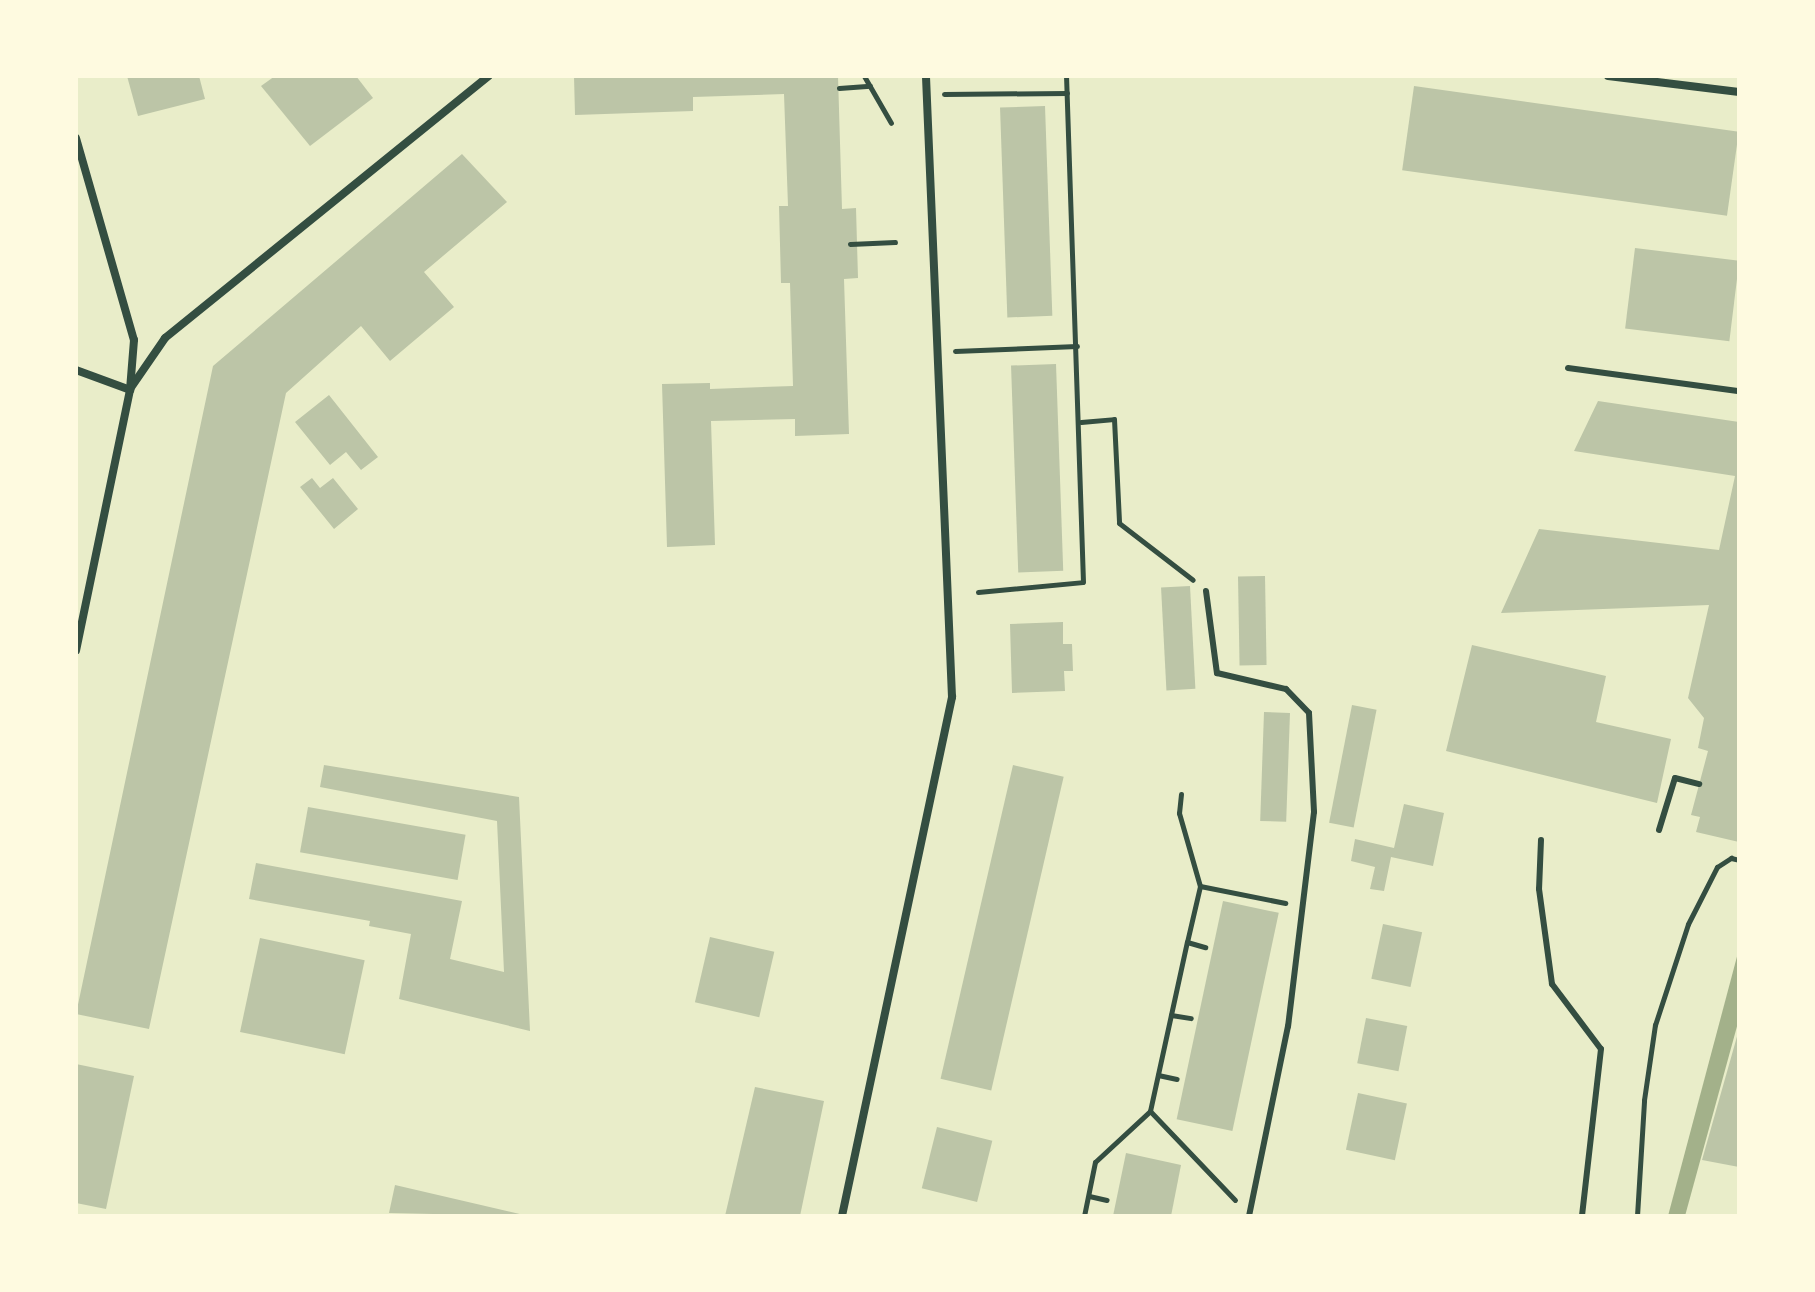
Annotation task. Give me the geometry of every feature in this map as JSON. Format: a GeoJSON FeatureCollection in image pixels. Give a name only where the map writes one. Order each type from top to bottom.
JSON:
{"type":"FeatureCollection","features":[{"type":"Feature","properties":{"kind":"street"},"geometry":{"type":"LineString","coordinates":[[130,390],[165,338],[489,76]]}},
{"type":"Feature","properties":{"kind":"street"},"geometry":{"type":"LineString","coordinates":[[842,1216],[952,697],[926,76]]}},
{"type":"Feature","properties":{"kind":"street"},"geometry":{"type":"LineString","coordinates":[[1608,76],[1739,92]]}},
{"type":"Feature","properties":{"kind":"street"},"geometry":{"type":"LineString","coordinates":[[76,138],[134,340],[130,390],[76,650]]}},
{"type":"Feature","properties":{"kind":"street"},"geometry":{"type":"LineString","coordinates":[[76,370],[130,390]]}},
{"type":"Feature","properties":{"kind":"lane"},"geometry":{"type":"LineString","coordinates":[[1568,368],[1739,391]]}},
{"type":"Feature","properties":{"kind":"lane"},"geometry":{"type":"LineString","coordinates":[[1206,591],[1217,673],[1286,689],[1309,713],[1314,812],[1303,906],[1286,1034],[1250,1215]]}},
{"type":"Feature","properties":{"kind":"lane"},"geometry":{"type":"LineString","coordinates":[[1659,830],[1675,778],[1699,784]]}},
{"type":"Feature","properties":{"kind":"lane"},"geometry":{"type":"LineString","coordinates":[[1541,840],[1539,889],[1552,984],[1601,1049],[1582,1216]]}},
{"type":"Feature","properties":{"kind":"path"},"geometry":{"type":"LineString","coordinates":[[864,76],[891,123]]}},
{"type":"Feature","properties":{"kind":"path"},"geometry":{"type":"LineString","coordinates":[[978,592],[1083,582],[1081,422],[1066,76]]}},
{"type":"Feature","properties":{"kind":"path"},"geometry":{"type":"LineString","coordinates":[[839,88],[870,86]]}},
{"type":"Feature","properties":{"kind":"path"},"geometry":{"type":"LineString","coordinates":[[927,95],[1067,93]]}},
{"type":"Feature","properties":{"kind":"path"},"geometry":{"type":"LineString","coordinates":[[850,244],[895,242]]}},
{"type":"Feature","properties":{"kind":"path"},"geometry":{"type":"LineString","coordinates":[[938,352],[1077,346]]}},
{"type":"Feature","properties":{"kind":"path"},"geometry":{"type":"LineString","coordinates":[[1081,422],[1114,419],[1119,523],[1206,591]]}},
{"type":"Feature","properties":{"kind":"path"},"geometry":{"type":"LineString","coordinates":[[1084,1216],[1095,1162],[1150,1111],[1200,886],[1179,813],[1181,794]]}},
{"type":"Feature","properties":{"kind":"path"},"geometry":{"type":"LineString","coordinates":[[1637,1216],[1644,1100],[1655,1025],[1695,910],[1717,867],[1731,858],[1739,860]]}},
{"type":"Feature","properties":{"kind":"path"},"geometry":{"type":"LineString","coordinates":[[1200,886],[1303,906]]}},
{"type":"Feature","properties":{"kind":"path"},"geometry":{"type":"LineString","coordinates":[[1187,942],[1205,947]]}},
{"type":"Feature","properties":{"kind":"path"},"geometry":{"type":"LineString","coordinates":[[1171,1015],[1191,1018]]}},
{"type":"Feature","properties":{"kind":"path"},"geometry":{"type":"LineString","coordinates":[[1158,1075],[1177,1079]]}},
{"type":"Feature","properties":{"kind":"path"},"geometry":{"type":"LineString","coordinates":[[1150,1111],[1250,1215]]}},
{"type":"Feature","properties":{"kind":"path"},"geometry":{"type":"LineString","coordinates":[[1089,1196],[1107,1200]]}},
{"type":"Feature","properties":{"kind":"shaded area"},"geometry":{"type":"Polygon","coordinates":[[[1739,949],[1739,1019],[1685,1216],[1668,1216],[1739,949]]]}},
{"type":"Feature","properties":{"kind":"building"},"geometry":{"type":"Polygon","coordinates":[[[127,76],[199,76],[205,99],[138,116],[127,76]]]}},
{"type":"Feature","properties":{"kind":"building"},"geometry":{"type":"Polygon","coordinates":[[[275,76],[356,76],[373,98],[310,146],[261,86],[275,76]]]}},
{"type":"Feature","properties":{"kind":"building"},"geometry":{"type":"Polygon","coordinates":[[[574,76],[838,76],[842,209],[856,208],[858,278],[844,279],[849,434],[795,436],[795,419],[711,421],[715,545],[667,547],[662,384],[710,383],[710,389],[793,386],[790,283],[781,283],[779,206],[788,206],[784,94],[693,97],[693,111],[575,115],[574,76]]]}},
{"type":"Feature","properties":{"kind":"building"},"geometry":{"type":"Polygon","coordinates":[[[1414,86],[1739,132],[1727,216],[1402,170],[1414,86]]]}},
{"type":"Feature","properties":{"kind":"building"},"geometry":{"type":"Polygon","coordinates":[[[1045,106],[1052,316],[1007,317],[1000,108],[1045,106]]]}},
{"type":"Feature","properties":{"kind":"building"},"geometry":{"type":"Polygon","coordinates":[[[462,154],[507,202],[424,272],[454,307],[390,361],[361,326],[286,393],[149,1029],[76,1014],[213,366],[462,154]]]}},
{"type":"Feature","properties":{"kind":"building"},"geometry":{"type":"Polygon","coordinates":[[[1635,248],[1739,261],[1729,341],[1625,328],[1635,248]]]}},
{"type":"Feature","properties":{"kind":"building"},"geometry":{"type":"Polygon","coordinates":[[[1056,364],[1063,571],[1018,572],[1011,366],[1056,364]]]}},
{"type":"Feature","properties":{"kind":"building"},"geometry":{"type":"Polygon","coordinates":[[[329,395],[378,457],[361,470],[346,452],[330,465],[295,422],[329,395]]]}},
{"type":"Feature","properties":{"kind":"building"},"geometry":{"type":"Polygon","coordinates":[[[1598,401],[1739,422],[1739,842],[1696,832],[1700,817],[1691,815],[1708,751],[1698,748],[1704,718],[1688,698],[1709,605],[1501,613],[1539,529],[1719,550],[1735,476],[1574,451],[1598,401]]]}},
{"type":"Feature","properties":{"kind":"building"},"geometry":{"type":"Polygon","coordinates":[[[312,478],[320,488],[333,478],[358,509],[334,529],[300,487],[312,478]]]}},
{"type":"Feature","properties":{"kind":"building"},"geometry":{"type":"Polygon","coordinates":[[[1238,576],[1265,576],[1267,665],[1240,665],[1238,576]]]}},
{"type":"Feature","properties":{"kind":"building"},"geometry":{"type":"Polygon","coordinates":[[[1190,586],[1195,689],[1166,690],[1161,588],[1190,586]]]}},
{"type":"Feature","properties":{"kind":"building"},"geometry":{"type":"Polygon","coordinates":[[[1063,622],[1063,644],[1072,644],[1073,671],[1064,671],[1065,691],[1012,693],[1010,624],[1063,622]]]}},
{"type":"Feature","properties":{"kind":"building"},"geometry":{"type":"Polygon","coordinates":[[[1472,645],[1606,676],[1596,722],[1671,739],[1657,803],[1446,751],[1472,645]]]}},
{"type":"Feature","properties":{"kind":"building"},"geometry":{"type":"Polygon","coordinates":[[[1352,705],[1377,710],[1354,828],[1329,823],[1352,705]]]}},
{"type":"Feature","properties":{"kind":"building"},"geometry":{"type":"Polygon","coordinates":[[[1264,712],[1290,713],[1286,822],[1260,821],[1264,712]]]}},
{"type":"Feature","properties":{"kind":"building"},"geometry":{"type":"Polygon","coordinates":[[[324,765],[519,797],[530,1031],[399,999],[411,934],[369,926],[370,921],[249,899],[256,863],[462,901],[450,959],[504,972],[497,821],[320,787],[324,765]]]}},
{"type":"Feature","properties":{"kind":"building"},"geometry":{"type":"Polygon","coordinates":[[[1013,765],[1064,777],[991,1090],[941,1079],[1013,765]]]}},
{"type":"Feature","properties":{"kind":"building"},"geometry":{"type":"Polygon","coordinates":[[[1404,804],[1444,813],[1433,866],[1391,857],[1384,891],[1370,889],[1375,867],[1351,861],[1355,839],[1394,848],[1404,804]]]}},
{"type":"Feature","properties":{"kind":"building"},"geometry":{"type":"Polygon","coordinates":[[[308,807],[466,835],[458,880],[300,852],[308,807]]]}},
{"type":"Feature","properties":{"kind":"building"},"geometry":{"type":"Polygon","coordinates":[[[1223,901],[1279,913],[1232,1131],[1177,1119],[1223,901]]]}},
{"type":"Feature","properties":{"kind":"building"},"geometry":{"type":"Polygon","coordinates":[[[1383,924],[1422,932],[1410,987],[1371,979],[1383,924]]]}},
{"type":"Feature","properties":{"kind":"building"},"geometry":{"type":"Polygon","coordinates":[[[710,937],[774,952],[759,1017],[695,1002],[710,937]]]}},
{"type":"Feature","properties":{"kind":"building"},"geometry":{"type":"Polygon","coordinates":[[[260,938],[365,960],[345,1054],[240,1032],[260,938]]]}},
{"type":"Feature","properties":{"kind":"building"},"geometry":{"type":"Polygon","coordinates":[[[1366,1018],[1407,1026],[1398,1071],[1357,1063],[1366,1018]]]}},
{"type":"Feature","properties":{"kind":"building"},"geometry":{"type":"Polygon","coordinates":[[[1739,1033],[1739,1167],[1702,1160],[1739,1033]]]}},
{"type":"Feature","properties":{"kind":"building"},"geometry":{"type":"Polygon","coordinates":[[[76,1064],[134,1076],[106,1209],[76,1203],[76,1064]]]}},
{"type":"Feature","properties":{"kind":"building"},"geometry":{"type":"Polygon","coordinates":[[[755,1087],[824,1101],[800,1216],[725,1216],[755,1087]]]}},
{"type":"Feature","properties":{"kind":"building"},"geometry":{"type":"Polygon","coordinates":[[[1358,1093],[1407,1103],[1395,1160],[1346,1150],[1358,1093]]]}},
{"type":"Feature","properties":{"kind":"building"},"geometry":{"type":"Polygon","coordinates":[[[937,1127],[992,1141],[977,1202],[922,1188],[937,1127]]]}},
{"type":"Feature","properties":{"kind":"building"},"geometry":{"type":"Polygon","coordinates":[[[1126,1153],[1181,1165],[1171,1216],[1113,1216],[1126,1153]]]}},
{"type":"Feature","properties":{"kind":"building"},"geometry":{"type":"Polygon","coordinates":[[[395,1185],[524,1215],[524,1216],[389,1213],[395,1185]]]}}]}
